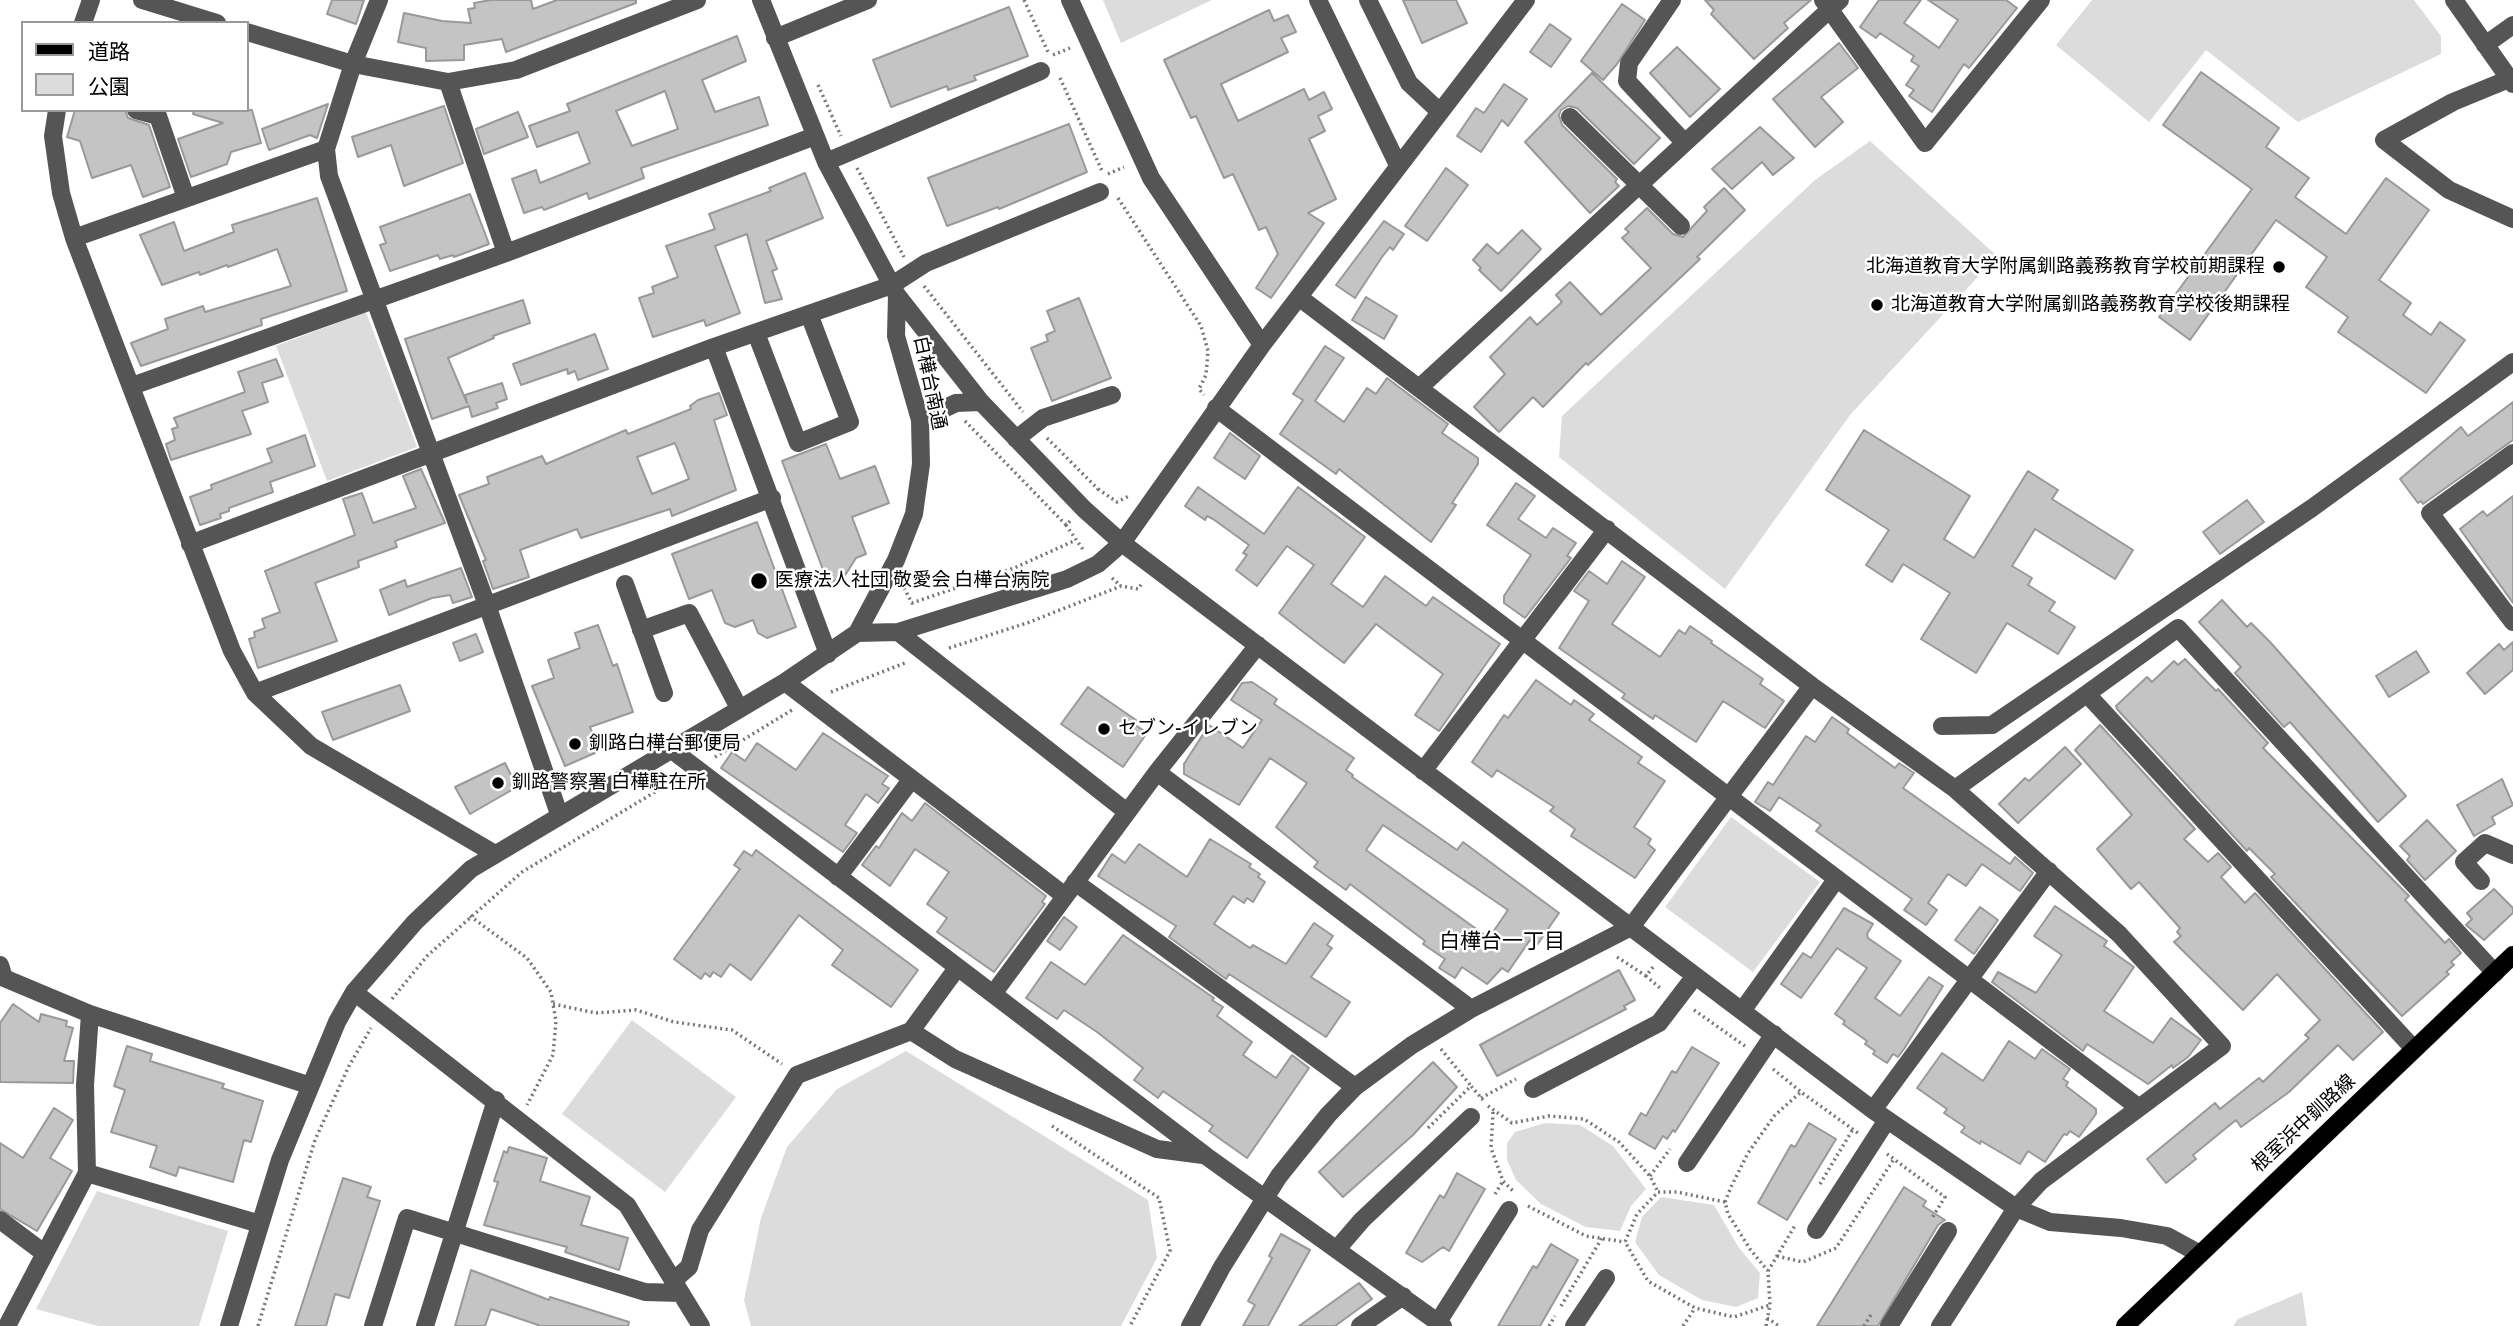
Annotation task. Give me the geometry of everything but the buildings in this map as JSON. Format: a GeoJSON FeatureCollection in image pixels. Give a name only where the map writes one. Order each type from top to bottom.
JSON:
{"type":"FeatureCollection","features":[{"type":"Feature","properties":{"kind":"main road","name":"根室浜中釧路線"},"geometry":{"type":"LineString","coordinates":[[2125,1326],[2513,955]]}},
{"type":"Feature","properties":{"kind":"street"},"geometry":{"type":"LineString","coordinates":[[84,21],[91,0]]}},
{"type":"Feature","properties":{"kind":"street"},"geometry":{"type":"LineString","coordinates":[[142,0],[210,21]]}},
{"type":"Feature","properties":{"kind":"street"},"geometry":{"type":"LineString","coordinates":[[379,0],[353,64],[326,149],[328,176],[487,605],[559,814]]}},
{"type":"Feature","properties":{"kind":"street"},"geometry":{"type":"LineString","coordinates":[[248,32],[353,64],[448,82],[516,69],[698,0]]}},
{"type":"Feature","properties":{"kind":"street"},"geometry":{"type":"LineString","coordinates":[[761,0],[826,162],[894,290],[981,402],[1084,509],[1122,543],[1880,1115],[2016,1208],[2050,1222],[2121,1228],[2167,1236],[2200,1254]]}},
{"type":"Feature","properties":{"kind":"street"},"geometry":{"type":"LineString","coordinates":[[775,38],[868,0]]}},
{"type":"Feature","properties":{"kind":"street"},"geometry":{"type":"LineString","coordinates":[[1070,0],[1151,178],[1262,345]]}},
{"type":"Feature","properties":{"kind":"street"},"geometry":{"type":"LineString","coordinates":[[1318,0],[1398,165]]}},
{"type":"Feature","properties":{"kind":"street"},"geometry":{"type":"LineString","coordinates":[[1368,0],[1409,83],[1440,111]]}},
{"type":"Feature","properties":{"kind":"street"},"geometry":{"type":"LineString","coordinates":[[229,1326],[279,1160],[308,1085],[337,1022],[354,992],[415,922],[471,869],[559,814],[653,762],[785,682],[857,633],[898,632],[1067,579],[1098,564],[1122,543],[1207,407],[1300,298],[1398,165],[1526,0]]}},
{"type":"Feature","properties":{"kind":"street"},"geometry":{"type":"LineString","coordinates":[[1672,0],[1629,63],[1627,81],[1683,141]]}},
{"type":"Feature","properties":{"kind":"street"},"geometry":{"type":"LineString","coordinates":[[1419,388],[1683,141],[1756,79],[1831,3],[1925,143],[2041,0]]}},
{"type":"Feature","properties":{"kind":"street"},"geometry":{"type":"LineString","coordinates":[[2454,0],[2511,82],[2453,102],[2384,140],[2449,190],[2513,219]]}},
{"type":"Feature","properties":{"kind":"street"},"geometry":{"type":"LineString","coordinates":[[2486,45],[2513,25]]}},
{"type":"Feature","properties":{"kind":"street"},"geometry":{"type":"LineString","coordinates":[[826,162],[1048,65]]}},
{"type":"Feature","properties":{"kind":"street"},"geometry":{"type":"LineString","coordinates":[[448,82],[506,253]]}},
{"type":"Feature","properties":{"kind":"street"},"geometry":{"type":"LineString","coordinates":[[58,112],[53,136],[61,193],[74,238],[232,650],[255,694],[311,746],[495,854]]}},
{"type":"Feature","properties":{"kind":"street"},"geometry":{"type":"LineString","coordinates":[[143,112],[158,116],[186,198]]}},
{"type":"Feature","properties":{"kind":"street"},"geometry":{"type":"LineString","coordinates":[[1570,117],[1681,226]]}},
{"type":"Feature","properties":{"kind":"street"},"geometry":{"type":"LineString","coordinates":[[132,386],[506,253],[815,136]]}},
{"type":"Feature","properties":{"kind":"street"},"geometry":{"type":"LineString","coordinates":[[74,238],[326,149]]}},
{"type":"Feature","properties":{"kind":"street"},"geometry":{"type":"LineString","coordinates":[[190,544],[714,348],[809,314],[894,290],[926,263],[1105,185]]}},
{"type":"Feature","properties":{"kind":"street","name":"白樺台南通"},"geometry":{"type":"LineString","coordinates":[[857,633],[891,570],[915,514],[921,464],[920,420],[896,336],[894,290]]}},
{"type":"Feature","properties":{"kind":"street"},"geometry":{"type":"LineString","coordinates":[[1300,298],[1812,686],[1955,789],[2119,934],[2222,1046],[2041,1181],[2016,1208],[1940,1326]]}},
{"type":"Feature","properties":{"kind":"street"},"geometry":{"type":"LineString","coordinates":[[756,333],[798,443],[850,422],[809,314]]}},
{"type":"Feature","properties":{"kind":"street"},"geometry":{"type":"LineString","coordinates":[[714,348],[828,654]]}},
{"type":"Feature","properties":{"kind":"street"},"geometry":{"type":"LineString","coordinates":[[1942,726],[1992,725],[2312,508],[2513,362]]}},
{"type":"Feature","properties":{"kind":"street"},"geometry":{"type":"LineString","coordinates":[[1016,439],[1043,418],[1112,394]]}},
{"type":"Feature","properties":{"kind":"street"},"geometry":{"type":"LineString","coordinates":[[920,420],[956,403],[981,402]]}},
{"type":"Feature","properties":{"kind":"street"},"geometry":{"type":"LineString","coordinates":[[1207,407],[2137,1107]]}},
{"type":"Feature","properties":{"kind":"street"},"geometry":{"type":"LineString","coordinates":[[2512,619],[2430,513],[2513,453]]}},
{"type":"Feature","properties":{"kind":"street"},"geometry":{"type":"LineString","coordinates":[[255,694],[772,498]]}},
{"type":"Feature","properties":{"kind":"street"},"geometry":{"type":"LineString","coordinates":[[1423,771],[1607,529]]}},
{"type":"Feature","properties":{"kind":"street"},"geometry":{"type":"LineString","coordinates":[[625,584],[664,693]]}},
{"type":"Feature","properties":{"kind":"street"},"geometry":{"type":"LineString","coordinates":[[641,630],[689,613],[739,708]]}},
{"type":"Feature","properties":{"kind":"street"},"geometry":{"type":"LineString","coordinates":[[1955,789],[2178,628],[2494,973]]}},
{"type":"Feature","properties":{"kind":"street"},"geometry":{"type":"LineString","coordinates":[[898,632],[1127,812]]}},
{"type":"Feature","properties":{"kind":"street"},"geometry":{"type":"LineString","coordinates":[[993,994],[1157,772],[1258,645]]}},
{"type":"Feature","properties":{"kind":"street"},"geometry":{"type":"LineString","coordinates":[[785,682],[911,780],[1355,1087]]}},
{"type":"Feature","properties":{"kind":"street"},"geometry":{"type":"LineString","coordinates":[[1190,1326],[1265,1199],[1328,1115],[1355,1087],[1412,1045],[1471,1009],[1631,927],[1812,686]]}},
{"type":"Feature","properties":{"kind":"street"},"geometry":{"type":"LineString","coordinates":[[2087,694],[2414,1049]]}},
{"type":"Feature","properties":{"kind":"street"},"geometry":{"type":"LineString","coordinates":[[672,750],[1206,1156],[1441,1324],[1509,1210]]}},
{"type":"Feature","properties":{"kind":"street"},"geometry":{"type":"LineString","coordinates":[[1157,772],[1471,1009]]}},
{"type":"Feature","properties":{"kind":"street"},"geometry":{"type":"LineString","coordinates":[[838,877],[911,780]]}},
{"type":"Feature","properties":{"kind":"street"},"geometry":{"type":"LineString","coordinates":[[2481,881],[2464,862],[2485,843],[2513,855]]}},
{"type":"Feature","properties":{"kind":"street"},"geometry":{"type":"LineString","coordinates":[[1816,1230],[1880,1115],[1969,981],[2049,871]]}},
{"type":"Feature","properties":{"kind":"street"},"geometry":{"type":"LineString","coordinates":[[1742,1011],[1835,881]]}},
{"type":"Feature","properties":{"kind":"street"},"geometry":{"type":"LineString","coordinates":[[373,1326],[407,1218],[645,1293],[677,1287],[689,1267],[700,1230],[797,1075],[911,1031],[957,968]]}},
{"type":"Feature","properties":{"kind":"street"},"geometry":{"type":"LineString","coordinates":[[1,975],[90,1014],[308,1085]]}},
{"type":"Feature","properties":{"kind":"street"},"geometry":{"type":"LineString","coordinates":[[1530,1081],[1659,1023],[1695,976]]}},
{"type":"Feature","properties":{"kind":"street"},"geometry":{"type":"LineString","coordinates":[[354,992],[628,1205],[677,1287],[694,1322]]}},
{"type":"Feature","properties":{"kind":"street"},"geometry":{"type":"LineString","coordinates":[[7,1326],[87,1173],[85,1085],[90,1014]]}},
{"type":"Feature","properties":{"kind":"street"},"geometry":{"type":"LineString","coordinates":[[911,1031],[955,1059],[1157,1149],[1206,1156]]}},
{"type":"Feature","properties":{"kind":"street"},"geometry":{"type":"LineString","coordinates":[[1688,1163],[1774,1034]]}},
{"type":"Feature","properties":{"kind":"street"},"geometry":{"type":"LineString","coordinates":[[425,1326],[496,1100]]}},
{"type":"Feature","properties":{"kind":"street"},"geometry":{"type":"LineString","coordinates":[[1337,1249],[1362,1220],[1471,1117]]}},
{"type":"Feature","properties":{"kind":"street"},"geometry":{"type":"LineString","coordinates":[[87,1173],[260,1224]]}},
{"type":"Feature","properties":{"kind":"street"},"geometry":{"type":"LineString","coordinates":[[0,1220],[44,1253]]}},
{"type":"Feature","properties":{"kind":"street"},"geometry":{"type":"LineString","coordinates":[[1889,1326],[1948,1231]]}},
{"type":"Feature","properties":{"kind":"street"},"geometry":{"type":"LineString","coordinates":[[1574,1326],[1606,1278]]}},
{"type":"Feature","properties":{"kind":"street"},"geometry":{"type":"LineString","coordinates":[[1360,1326],[1403,1296]]}},
{"type":"Feature","properties":{"kind":"path"},"geometry":{"type":"LineString","coordinates":[[1024,0],[1048,65],[1105,185],[1201,326],[1208,351],[1206,375],[1199,389],[1206,396],[1207,407]]}},
{"type":"Feature","properties":{"kind":"path"},"geometry":{"type":"LineString","coordinates":[[1065,36],[1076,60]]}},
{"type":"Feature","properties":{"kind":"path"},"geometry":{"type":"LineString","coordinates":[[956,420],[964,421],[1066,525]]}},
{"type":"Feature","properties":{"kind":"path"},"geometry":{"type":"LineString","coordinates":[[1098,489],[1117,502],[1128,498],[1136,488]]}},
{"type":"Feature","properties":{"kind":"path"},"geometry":{"type":"LineString","coordinates":[[903,586],[912,603],[1014,568],[1074,541]]}},
{"type":"Feature","properties":{"kind":"path"},"geometry":{"type":"LineString","coordinates":[[258,1326],[316,1140],[349,1066],[381,1012],[427,956],[470,916],[522,872],[807,701],[927,655],[1027,623],[1121,586],[1138,589],[1154,567]]}},
{"type":"Feature","properties":{"kind":"path"},"geometry":{"type":"LineString","coordinates":[[653,762],[665,786]]}},
{"type":"Feature","properties":{"kind":"path"},"geometry":{"type":"LineString","coordinates":[[470,916],[527,958],[551,992],[556,1021],[553,1055],[540,1086],[518,1118]]}},
{"type":"Feature","properties":{"kind":"path"},"geometry":{"type":"LineString","coordinates":[[1646,976],[1665,953]]}},
{"type":"Feature","properties":{"kind":"path"},"geometry":{"type":"LineString","coordinates":[[1612,954],[1747,1047],[1739,1058]]}},
{"type":"Feature","properties":{"kind":"path"},"geometry":{"type":"LineString","coordinates":[[1655,994],[1661,987]]}},
{"type":"Feature","properties":{"kind":"path"},"geometry":{"type":"LineString","coordinates":[[553,1004],[596,1013],[635,1010],[674,1022],[732,1030],[797,1075]]}},
{"type":"Feature","properties":{"kind":"path"},"geometry":{"type":"LineString","coordinates":[[1436,1042],[1493,1112],[1512,1123],[1549,1116],[1584,1119],[1619,1142],[1650,1176],[1658,1192]]}},
{"type":"Feature","properties":{"kind":"path"},"geometry":{"type":"LineString","coordinates":[[1481,1098],[1530,1081]]}},
{"type":"Feature","properties":{"kind":"path"},"geometry":{"type":"LineString","coordinates":[[1422,1133],[1471,1086]]}},
{"type":"Feature","properties":{"kind":"path"},"geometry":{"type":"LineString","coordinates":[[1493,1112],[1491,1149],[1503,1181],[1529,1207],[1586,1236],[1625,1241]]}},
{"type":"Feature","properties":{"kind":"path"},"geometry":{"type":"LineString","coordinates":[[1046,1121],[1158,1198],[1170,1251],[1130,1326]]}},
{"type":"Feature","properties":{"kind":"path"},"geometry":{"type":"LineString","coordinates":[[1650,1176],[1675,1144]]}},
{"type":"Feature","properties":{"kind":"path"},"geometry":{"type":"LineString","coordinates":[[1489,1203],[1503,1181]]}},
{"type":"Feature","properties":{"kind":"path"},"geometry":{"type":"LineString","coordinates":[[1625,1241],[1637,1214],[1658,1192],[1677,1192],[1726,1202]]}},
{"type":"Feature","properties":{"kind":"path"},"geometry":{"type":"LineString","coordinates":[[1549,1326],[1602,1238]]}},
{"type":"Feature","properties":{"kind":"path"},"geometry":{"type":"LineString","coordinates":[[1625,1241],[1648,1282],[1695,1308],[1734,1317],[1770,1305]]}},
{"type":"Feature","properties":{"kind":"path"},"geometry":{"type":"LineString","coordinates":[[1684,1326],[1695,1308]]}},
{"type":"Feature","properties":{"kind":"path"},"geometry":{"type":"LineString","coordinates":[[1768,1318],[1779,1326]]}},
{"type":"Feature","properties":{"kind":"green space"},"geometry":{"type":"Polygon","coordinates":[[[1103,0],[1212,0],[1121,43],[1103,0]]]}},
{"type":"Feature","properties":{"kind":"green space"},"geometry":{"type":"Polygon","coordinates":[[[2092,0],[2414,0],[2441,36],[2441,54],[2298,122],[2206,50],[2149,122],[2056,45],[2092,0]]]}},
{"type":"Feature","properties":{"kind":"green space"},"geometry":{"type":"Polygon","coordinates":[[[1870,141],[1997,256],[1850,415],[1725,589],[1559,457],[1562,416],[1815,180],[1870,141]]]}},
{"type":"Feature","properties":{"kind":"green space"},"geometry":{"type":"Polygon","coordinates":[[[366,312],[417,447],[327,481],[276,346],[366,312]]]}},
{"type":"Feature","properties":{"kind":"green space"},"geometry":{"type":"Polygon","coordinates":[[[1731,817],[1820,882],[1753,972],[1665,907],[1731,817]]]}},
{"type":"Feature","properties":{"kind":"green space"},"geometry":{"type":"Polygon","coordinates":[[[632,1020],[736,1097],[665,1192],[562,1114],[632,1020]]]}},
{"type":"Feature","properties":{"kind":"green space"},"geometry":{"type":"Polygon","coordinates":[[[906,1051],[1148,1200],[1157,1258],[1121,1326],[751,1326],[744,1300],[761,1218],[787,1147],[837,1089],[906,1051]]]}},
{"type":"Feature","properties":{"kind":"green space"},"geometry":{"type":"Polygon","coordinates":[[[1545,1123],[1580,1125],[1613,1146],[1646,1189],[1631,1206],[1620,1231],[1586,1227],[1541,1204],[1516,1180],[1507,1160],[1507,1143],[1515,1132],[1545,1123]]]}},
{"type":"Feature","properties":{"kind":"green space"},"geometry":{"type":"Polygon","coordinates":[[[97,1191],[228,1231],[199,1326],[98,1326],[36,1309],[97,1191]]]}},
{"type":"Feature","properties":{"kind":"green space"},"geometry":{"type":"Polygon","coordinates":[[[1661,1197],[1714,1205],[1739,1248],[1760,1273],[1758,1298],[1736,1307],[1702,1300],[1659,1275],[1635,1242],[1642,1217],[1661,1197]]]}},
{"type":"Feature","properties":{"kind":"green space"},"geometry":{"type":"Polygon","coordinates":[[[2302,1292],[2307,1326],[2233,1326],[2238,1319],[2302,1292]]]}},
{"type":"Feature","properties":{"kind":"place","name":"北海道教育大学附属釧路義務教育学校前期課程"},"geometry":{"type":"Point","coordinates":[2279,267]}},
{"type":"Feature","properties":{"kind":"place","name":"北海道教育大学附属釧路義務教育学校後期課程"},"geometry":{"type":"Point","coordinates":[1877,305]}},
{"type":"Feature","properties":{"kind":"place","name":"医療法人社団 敬愛会 白樺台病院"},"geometry":{"type":"Point","coordinates":[759,581]}},
{"type":"Feature","properties":{"kind":"place","name":"セブン-イレブン"},"geometry":{"type":"Point","coordinates":[1104,729]}},
{"type":"Feature","properties":{"kind":"place","name":"釧路白樺台郵便局"},"geometry":{"type":"Point","coordinates":[575,744]}},
{"type":"Feature","properties":{"kind":"place","name":"釧路警察署 白樺駐在所"},"geometry":{"type":"Point","coordinates":[498,783]}},
{"type":"Feature","properties":{"kind":"district","name":"白樺台一丁目"},"geometry":{"type":"Point","coordinates":[1502,942]}}]}
